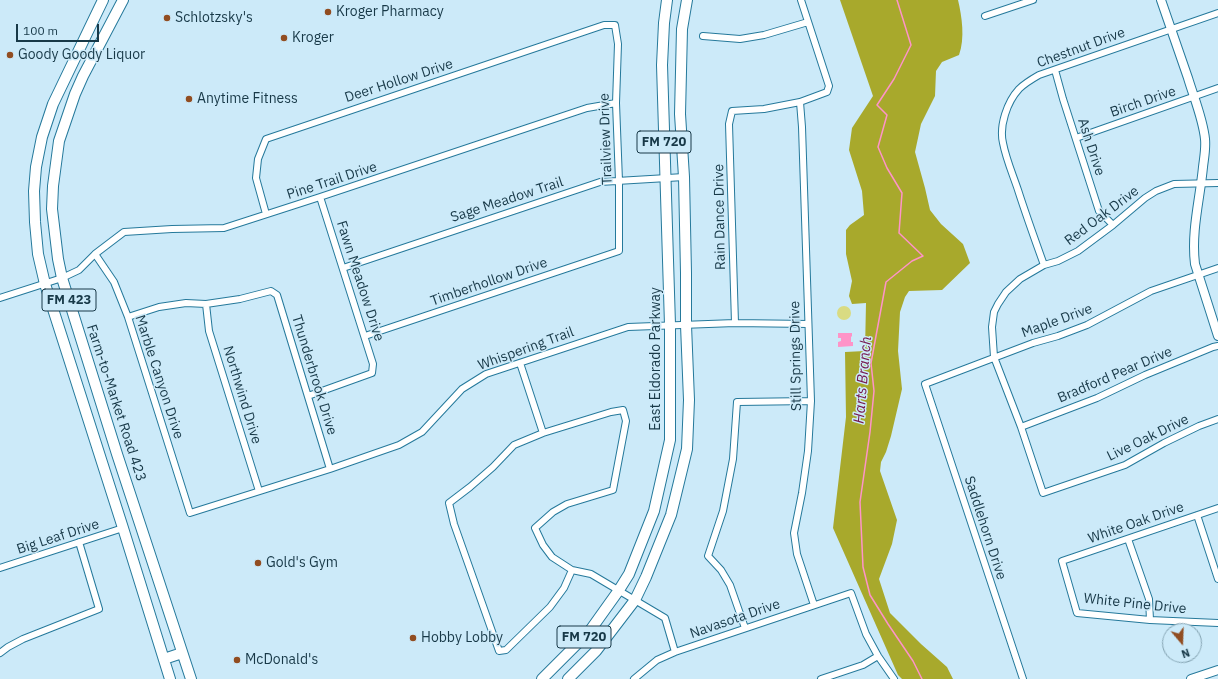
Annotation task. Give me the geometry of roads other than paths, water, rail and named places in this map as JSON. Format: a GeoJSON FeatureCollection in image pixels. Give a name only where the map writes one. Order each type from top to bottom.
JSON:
{"type":"FeatureCollection","features":[{"type":"Feature","properties":{"kind":"main road","name":"FM 423"},"geometry":{"type":"LineString","coordinates":[[103,0],[53,104],[42,137],[36,167],[34,222],[38,254],[45,284],[170,679]]}},
{"type":"Feature","properties":{"kind":"main road","name":"Farm-to-Market Road 423"},"geometry":{"type":"LineString","coordinates":[[123,0],[83,76],[75,94],[59,141],[53,186],[52,209],[58,259],[62,278],[117,454],[191,679]]}},
{"type":"Feature","properties":{"kind":"main road","name":"East Eldorado Parkway"},"geometry":{"type":"LineString","coordinates":[[542,679],[589,632],[619,590],[632,566],[654,511],[670,440],[670,325],[662,66],[664,23],[667,0]]}},
{"type":"Feature","properties":{"kind":"main road"},"geometry":{"type":"LineString","coordinates":[[568,679],[596,651],[635,600],[671,515],[687,449],[689,400],[686,325],[684,177],[680,114],[682,29],[687,0]]}},
{"type":"Feature","properties":{"kind":"main road"},"geometry":{"type":"LineString","coordinates":[[69,69],[83,76]]}},
{"type":"Feature","properties":{"kind":"main road"},"geometry":{"type":"LineString","coordinates":[[101,459],[117,454]]}},
{"type":"Feature","properties":{"kind":"main road"},"geometry":{"type":"LineString","coordinates":[[164,659],[182,653]]}},
{"type":"Feature","properties":{"kind":"street"},"geometry":{"type":"LineString","coordinates":[[800,102],[827,92],[829,86],[801,0]]}},
{"type":"Feature","properties":{"kind":"street"},"geometry":{"type":"LineString","coordinates":[[984,16],[1033,0]]}},
{"type":"Feature","properties":{"kind":"street"},"geometry":{"type":"LineString","coordinates":[[1161,0],[1203,126],[1205,151],[1194,245],[1196,264],[1218,336]]}},
{"type":"Feature","properties":{"kind":"street","name":"Chestnut Drive"},"geometry":{"type":"LineString","coordinates":[[1044,265],[1002,142],[1005,114],[1008,106],[1018,91],[1030,80],[1039,75],[1218,12]]}},
{"type":"Feature","properties":{"kind":"street"},"geometry":{"type":"LineString","coordinates":[[703,36],[740,39],[764,35],[808,22]]}},
{"type":"Feature","properties":{"kind":"street","name":"Deer Hollow Drive"},"geometry":{"type":"LineString","coordinates":[[266,214],[256,178],[258,159],[266,138],[604,25],[615,25]]}},
{"type":"Feature","properties":{"kind":"street","name":"Trailview Drive"},"geometry":{"type":"LineString","coordinates":[[615,25],[618,44],[616,103],[619,181],[619,251]]}},
{"type":"Feature","properties":{"kind":"street","name":"Ash Drive"},"geometry":{"type":"LineString","coordinates":[[1055,70],[1099,211],[1113,225]]}},
{"type":"Feature","properties":{"kind":"street","name":"Birch Drive"},"geometry":{"type":"LineString","coordinates":[[1076,138],[1218,88]]}},
{"type":"Feature","properties":{"kind":"street","name":"Rain Dance Drive"},"geometry":{"type":"LineString","coordinates":[[734,323],[729,124],[732,111],[764,109],[800,102]]}},
{"type":"Feature","properties":{"kind":"street","name":"Still Springs Drive"},"geometry":{"type":"LineString","coordinates":[[800,102],[811,401],[808,451],[794,533],[797,554],[814,605]]}},
{"type":"Feature","properties":{"kind":"street","name":"Pine Trail Drive"},"geometry":{"type":"LineString","coordinates":[[0,298],[62,278],[79,270],[95,254],[124,232],[224,228],[320,198],[587,108],[616,103]]}},
{"type":"Feature","properties":{"kind":"street","name":"Sage Meadow Trail"},"geometry":{"type":"LineString","coordinates":[[343,268],[600,182],[684,177]]}},
{"type":"Feature","properties":{"kind":"street","name":"Red Oak Drive"},"geometry":{"type":"LineString","coordinates":[[1044,493],[994,357],[992,327],[994,312],[998,304],[1006,292],[1020,279],[1044,265],[1058,261],[1078,251],[1113,225],[1145,198],[1174,184],[1202,182],[1218,183]]}},
{"type":"Feature","properties":{"kind":"street","name":"Fawn Meadow Drive"},"geometry":{"type":"LineString","coordinates":[[308,396],[372,373],[373,364],[320,198]]}},
{"type":"Feature","properties":{"kind":"street","name":"Timberhollow Drive"},"geometry":{"type":"LineString","coordinates":[[365,336],[619,251]]}},
{"type":"Feature","properties":{"kind":"street","name":"Marble Canyon Drive"},"geometry":{"type":"LineString","coordinates":[[95,254],[114,282],[128,316],[190,513]]}},
{"type":"Feature","properties":{"kind":"street","name":"Maple Drive"},"geometry":{"type":"LineString","coordinates":[[925,384],[1033,342],[1058,336],[1087,325],[1151,291],[1218,268]]}},
{"type":"Feature","properties":{"kind":"street","name":"Thunderbrook Drive"},"geometry":{"type":"LineString","coordinates":[[206,304],[240,299],[271,291],[277,295],[330,469]]}},
{"type":"Feature","properties":{"kind":"street"},"geometry":{"type":"LineString","coordinates":[[128,316],[159,307],[186,303],[206,304]]}},
{"type":"Feature","properties":{"kind":"street","name":"Northwind Drive"},"geometry":{"type":"LineString","coordinates":[[206,304],[209,331],[259,491]]}},
{"type":"Feature","properties":{"kind":"street","name":"Whispering Trail"},"geometry":{"type":"LineString","coordinates":[[190,513],[330,469],[399,445],[422,432],[462,389],[486,374],[628,327],[734,323],[808,324]]}},
{"type":"Feature","properties":{"kind":"street","name":"Bradford Pear Drive"},"geometry":{"type":"LineString","coordinates":[[1021,427],[1097,398],[1145,375],[1213,346],[1218,346]]}},
{"type":"Feature","properties":{"kind":"street"},"geometry":{"type":"LineString","coordinates":[[520,363],[543,433]]}},
{"type":"Feature","properties":{"kind":"street","name":"Saddlehorn Drive"},"geometry":{"type":"LineString","coordinates":[[925,384],[1023,679]]}},
{"type":"Feature","properties":{"kind":"street"},"geometry":{"type":"LineString","coordinates":[[745,628],[730,585],[721,570],[708,556],[723,511],[733,459],[737,402],[811,401]]}},
{"type":"Feature","properties":{"kind":"street"},"geometry":{"type":"LineString","coordinates":[[572,570],[564,588],[550,607],[506,650],[499,651],[454,524],[449,503],[493,467],[514,445],[543,433],[611,412],[623,410],[626,421],[613,490],[567,504],[553,512],[535,528],[542,545],[552,557],[572,570],[591,574],[665,618],[675,652]]}},
{"type":"Feature","properties":{"kind":"street","name":"Live Oak Drive"},"geometry":{"type":"LineString","coordinates":[[1044,493],[1125,465],[1199,426],[1218,419]]}},
{"type":"Feature","properties":{"kind":"street","name":"White Oak Drive"},"geometry":{"type":"LineString","coordinates":[[1062,561],[1218,508]]}},
{"type":"Feature","properties":{"kind":"street"},"geometry":{"type":"LineString","coordinates":[[1197,515],[1218,579]]}},
{"type":"Feature","properties":{"kind":"street","name":"Big Leaf Drive"},"geometry":{"type":"LineString","coordinates":[[0,568],[123,528]]}},
{"type":"Feature","properties":{"kind":"street"},"geometry":{"type":"LineString","coordinates":[[1128,539],[1149,599],[1150,620]]}},
{"type":"Feature","properties":{"kind":"street"},"geometry":{"type":"LineString","coordinates":[[0,653],[23,638],[99,609],[79,542]]}},
{"type":"Feature","properties":{"kind":"street","name":"White Pine Drive"},"geometry":{"type":"LineString","coordinates":[[1062,561],[1077,612],[1150,620],[1218,623]]}},
{"type":"Feature","properties":{"kind":"street","name":"Navasota Drive"},"geometry":{"type":"LineString","coordinates":[[634,679],[657,660],[675,652],[851,593],[866,634],[878,656]]}},
{"type":"Feature","properties":{"kind":"street"},"geometry":{"type":"LineString","coordinates":[[821,679],[863,665],[878,656],[894,679]]}},
{"type":"Feature","properties":{"kind":"street"},"geometry":{"type":"LineString","coordinates":[[1191,679],[1218,670]]}},
{"type":"Feature","properties":{"kind":"waterway","name":"Harts Branch"},"geometry":{"type":"LineString","coordinates":[[897,0],[911,45],[894,79],[877,105],[887,115],[878,147],[887,168],[902,193],[899,233],[923,256],[912,261],[886,282],[871,363],[874,391],[860,502],[863,567],[870,595],[913,661],[922,679]]}},
{"type":"Feature","properties":{"kind":"place","name":"Kroger Pharmacy"},"geometry":{"type":"Point","coordinates":[328,12]}},
{"type":"Feature","properties":{"kind":"place","name":"Schlotzsky's"},"geometry":{"type":"Point","coordinates":[167,18]}},
{"type":"Feature","properties":{"kind":"place","name":"Kroger"},"geometry":{"type":"Point","coordinates":[284,38]}},
{"type":"Feature","properties":{"kind":"place","name":"Goody Goody Liquor"},"geometry":{"type":"Point","coordinates":[10,55]}},
{"type":"Feature","properties":{"kind":"place","name":"Anytime Fitness"},"geometry":{"type":"Point","coordinates":[189,99]}},
{"type":"Feature","properties":{"kind":"place","name":"Gold's Gym"},"geometry":{"type":"Point","coordinates":[258,563]}},
{"type":"Feature","properties":{"kind":"place","name":"Hobby Lobby"},"geometry":{"type":"Point","coordinates":[413,638]}},
{"type":"Feature","properties":{"kind":"place","name":"McDonald's"},"geometry":{"type":"Point","coordinates":[237,660]}}]}
